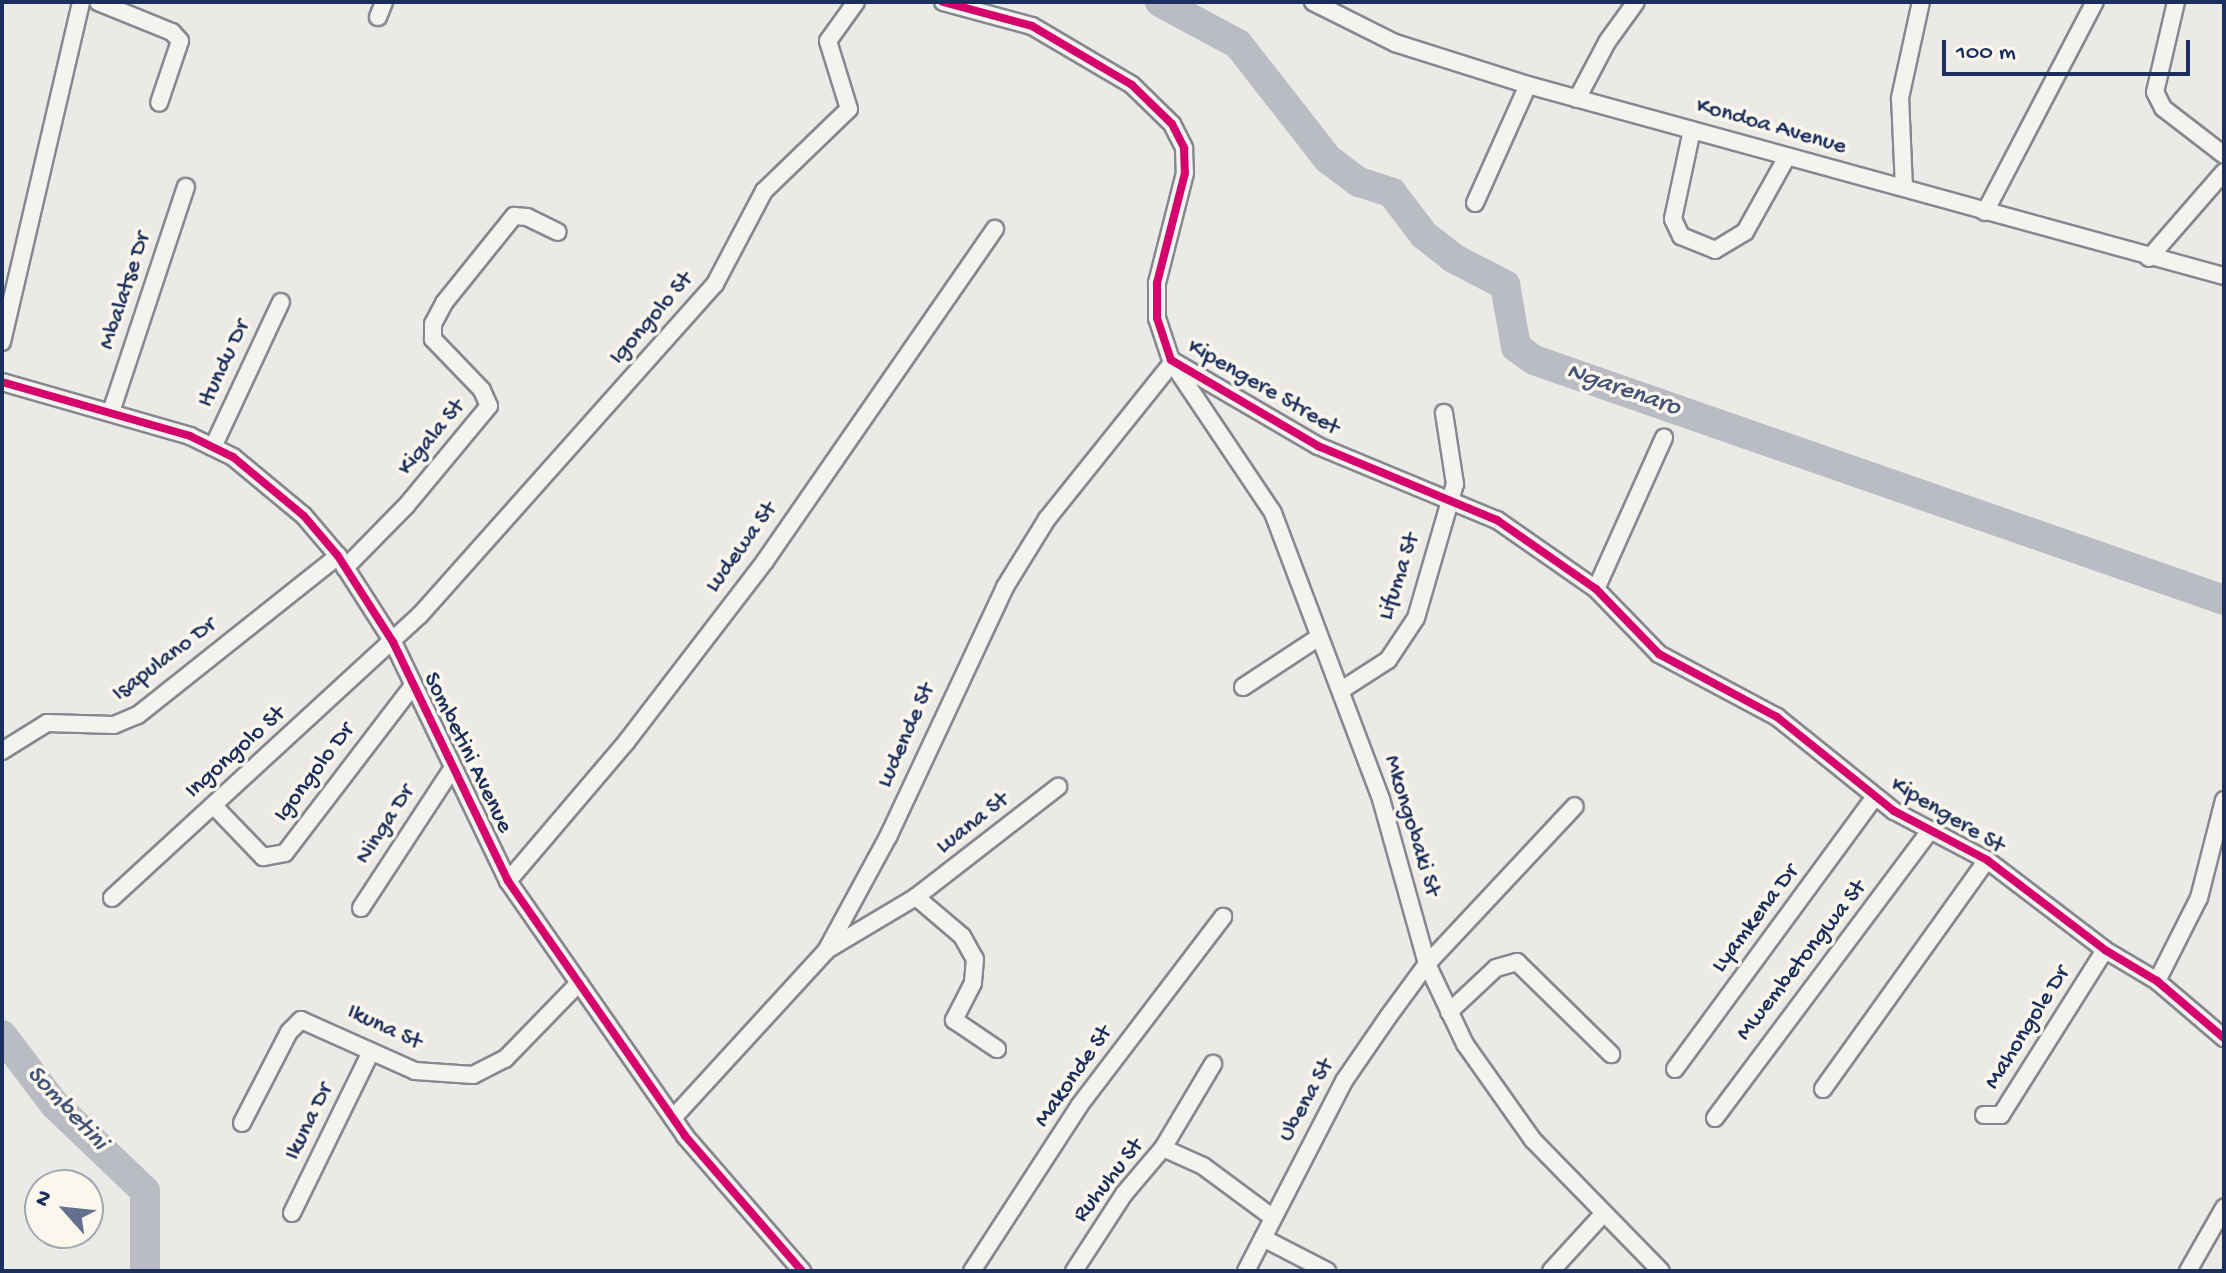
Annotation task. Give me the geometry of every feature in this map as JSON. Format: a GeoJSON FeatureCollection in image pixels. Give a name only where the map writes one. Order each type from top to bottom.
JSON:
{"type":"FeatureCollection","features":[{"type":"Feature","properties":{"kind":"street"},"geometry":{"type":"LineString","coordinates":[[2,342],[81,2]]}},
{"type":"Feature","properties":{"kind":"street","name":"Igongolo St"},"geometry":{"type":"LineString","coordinates":[[393,642],[715,284],[753,207],[777,175],[844,119],[848,94],[828,41],[856,2]]}},
{"type":"Feature","properties":{"kind":"street","name":"Kipengere Street"},"geometry":{"type":"LineString","coordinates":[[943,2],[1032,26],[1132,85],[1172,124],[1184,148],[1185,173],[1163,245],[1157,318],[1171,362],[1318,446],[1497,520],[1596,589],[1634,631],[1680,669]]}},
{"type":"Feature","properties":{"kind":"street","name":"Kondoa Avenue"},"geometry":{"type":"LineString","coordinates":[[1313,2],[1395,43],[1528,85],[2149,258],[2224,276]]}},
{"type":"Feature","properties":{"kind":"street"},"geometry":{"type":"LineString","coordinates":[[1577,99],[1607,42],[1636,2]]}},
{"type":"Feature","properties":{"kind":"street"},"geometry":{"type":"LineString","coordinates":[[1904,188],[1900,98],[1921,2]]}},
{"type":"Feature","properties":{"kind":"street"},"geometry":{"type":"LineString","coordinates":[[1985,212],[2095,2]]}},
{"type":"Feature","properties":{"kind":"street"},"geometry":{"type":"LineString","coordinates":[[2176,2],[2155,92],[2163,108],[2224,155]]}},
{"type":"Feature","properties":{"kind":"street"},"geometry":{"type":"LineString","coordinates":[[104,3],[172,32],[180,41],[159,103]]}},
{"type":"Feature","properties":{"kind":"street"},"geometry":{"type":"LineString","coordinates":[[1475,203],[1528,85]]}},
{"type":"Feature","properties":{"kind":"street"},"geometry":{"type":"LineString","coordinates":[[1692,130],[1673,219],[1681,236],[1715,250],[1745,232],[1787,157]]}},
{"type":"Feature","properties":{"kind":"street"},"geometry":{"type":"LineString","coordinates":[[2149,258],[2224,172]]}},
{"type":"Feature","properties":{"kind":"street","name":"Mbalatse Dr"},"geometry":{"type":"LineString","coordinates":[[112,409],[186,187]]}},
{"type":"Feature","properties":{"kind":"street","name":"Kigala St"},"geometry":{"type":"LineString","coordinates":[[341,562],[406,506],[489,406],[482,390],[433,339],[433,324],[444,303],[514,216],[527,217],[558,232]]}},
{"type":"Feature","properties":{"kind":"street","name":"Ludewa St"},"geometry":{"type":"LineString","coordinates":[[508,881],[627,741],[765,561],[995,229]]}},
{"type":"Feature","properties":{"kind":"street","name":"Itundu Dr"},"geometry":{"type":"LineString","coordinates":[[213,447],[281,302]]}},
{"type":"Feature","properties":{"kind":"street","name":"Mkongobaki St"},"geometry":{"type":"LineString","coordinates":[[1171,362],[1273,513],[1319,637],[1343,689],[1392,833],[1427,964],[1465,1044],[1533,1140],[1661,1271]]}},
{"type":"Feature","properties":{"kind":"street","name":"Ludende St"},"geometry":{"type":"LineString","coordinates":[[673,1118],[826,951],[888,837],[1005,587],[1047,519],[1171,362]]}},
{"type":"Feature","properties":{"kind":"street","name":"Sombetini Avenue"},"geometry":{"type":"LineString","coordinates":[[2,382],[112,409],[213,447],[304,516],[341,562],[393,642],[508,881],[673,1118],[802,1271]]}},
{"type":"Feature","properties":{"kind":"street","name":"Lifuma St"},"geometry":{"type":"LineString","coordinates":[[1343,689],[1366,677],[1404,643],[1416,618],[1456,474],[1444,413]]}},
{"type":"Feature","properties":{"kind":"street"},"geometry":{"type":"LineString","coordinates":[[1596,589],[1664,438]]}},
{"type":"Feature","properties":{"kind":"street","name":"Isapulano Dr"},"geometry":{"type":"LineString","coordinates":[[2,751],[47,723],[114,725],[138,715],[341,562]]}},
{"type":"Feature","properties":{"kind":"street"},"geometry":{"type":"LineString","coordinates":[[1243,687],[1319,637]]}},
{"type":"Feature","properties":{"kind":"street","name":"Ingongolo St"},"geometry":{"type":"LineString","coordinates":[[112,898],[393,642]]}},
{"type":"Feature","properties":{"kind":"street","name":"Kipengere St"},"geometry":{"type":"LineString","coordinates":[[1680,669],[1777,717],[1875,797],[1928,833],[1987,860],[2105,950],[2157,981],[2224,1038]]}},
{"type":"Feature","properties":{"kind":"street","name":"Igongolo Dr"},"geometry":{"type":"LineString","coordinates":[[214,806],[263,857],[285,853],[412,687]]}},
{"type":"Feature","properties":{"kind":"street","name":"Ninga Dr"},"geometry":{"type":"LineString","coordinates":[[361,908],[452,769]]}},
{"type":"Feature","properties":{"kind":"street","name":"Luana St"},"geometry":{"type":"LineString","coordinates":[[826,951],[916,897],[1058,787]]}},
{"type":"Feature","properties":{"kind":"street","name":"Lyamkena Dr"},"geometry":{"type":"LineString","coordinates":[[1675,1069],[1875,797]]}},
{"type":"Feature","properties":{"kind":"street"},"geometry":{"type":"LineString","coordinates":[[2157,981],[2199,898],[2224,800]]}},
{"type":"Feature","properties":{"kind":"street","name":"Ubena St"},"geometry":{"type":"LineString","coordinates":[[1246,1271],[1344,1081],[1427,964],[1575,806]]}},
{"type":"Feature","properties":{"kind":"street","name":"Mwembetongwa St"},"geometry":{"type":"LineString","coordinates":[[1715,1118],[1928,833]]}},
{"type":"Feature","properties":{"kind":"street"},"geometry":{"type":"LineString","coordinates":[[1823,1089],[1987,860]]}},
{"type":"Feature","properties":{"kind":"street"},"geometry":{"type":"LineString","coordinates":[[916,897],[962,936],[975,959],[973,983],[954,1020],[997,1049]]}},
{"type":"Feature","properties":{"kind":"street","name":"Makonde St"},"geometry":{"type":"LineString","coordinates":[[972,1271],[1079,1106],[1223,917]]}},
{"type":"Feature","properties":{"kind":"street","name":"Mahongole Dr"},"geometry":{"type":"LineString","coordinates":[[1984,1115],[2001,1115],[2105,950]]}},
{"type":"Feature","properties":{"kind":"street"},"geometry":{"type":"LineString","coordinates":[[1449,1012],[1496,968],[1517,962],[1611,1054]]}},
{"type":"Feature","properties":{"kind":"street","name":"Ikuna St"},"geometry":{"type":"LineString","coordinates":[[242,1123],[289,1032],[301,1020],[415,1071],[473,1075],[505,1059],[579,983]]}},
{"type":"Feature","properties":{"kind":"street","name":"Ikuna Dr"},"geometry":{"type":"LineString","coordinates":[[292,1213],[371,1052]]}},
{"type":"Feature","properties":{"kind":"street"},"geometry":{"type":"LineString","coordinates":[[1163,1148],[1213,1064]]}},
{"type":"Feature","properties":{"kind":"street","name":"Ruhuhu St"},"geometry":{"type":"LineString","coordinates":[[1074,1271],[1124,1194],[1163,1148],[1203,1166],[1272,1217]]}},
{"type":"Feature","properties":{"kind":"street"},"geometry":{"type":"LineString","coordinates":[[2188,1271],[2224,1208]]}},
{"type":"Feature","properties":{"kind":"street"},"geometry":{"type":"LineString","coordinates":[[1551,1271],[1603,1214]]}},
{"type":"Feature","properties":{"kind":"street"},"geometry":{"type":"LineString","coordinates":[[1263,1238],[1327,1271]]}},
{"type":"Feature","properties":{"kind":"waterway","name":"Ngarenaro"},"geometry":{"type":"LineString","coordinates":[[1160,2],[1238,44],[1328,159],[1359,182],[1392,193],[1424,235],[1453,258],[1505,285],[1516,347],[1534,360],[2224,600]]}},
{"type":"Feature","properties":{"kind":"waterway","name":"Sombetini"},"geometry":{"type":"LineString","coordinates":[[2,1035],[55,1105],[145,1191],[145,1271]]}},
{"type":"Feature","properties":{"kind":"cycle path"},"geometry":{"type":"LineString","coordinates":[[943,2],[1032,26],[1132,85],[1172,124],[1184,148],[1185,173],[1157,283],[1157,318],[1171,360],[1318,446],[1497,520],[1596,589],[1659,654],[1777,717],[1894,811],[1987,860],[2105,950],[2157,981],[2224,1038]]}},
{"type":"Feature","properties":{"kind":"cycle path"},"geometry":{"type":"LineString","coordinates":[[2,382],[190,436],[233,457],[304,516],[338,556],[393,642],[508,881],[685,1136],[802,1271]]}}]}
